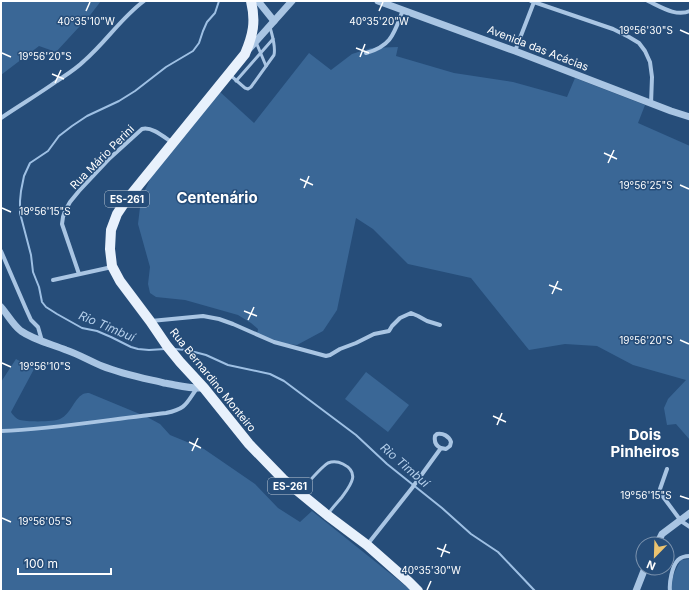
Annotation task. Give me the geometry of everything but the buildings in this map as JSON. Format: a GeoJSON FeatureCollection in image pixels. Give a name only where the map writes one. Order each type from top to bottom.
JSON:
{"type":"FeatureCollection","features":[{"type":"Feature","properties":{"kind":"main road","name":"ES-261"},"geometry":{"type":"LineString","coordinates":[[174,143],[232,78],[251,40],[254,18],[251,1]]}},
{"type":"Feature","properties":{"kind":"main road","name":"Rua Bernardino Monteiro"},"geometry":{"type":"LineString","coordinates":[[174,143],[125,202],[117,214],[110,240],[110,257],[112,266],[120,281],[150,320],[167,346],[200,388],[282,479],[367,546],[418,591]]}},
{"type":"Feature","properties":{"kind":"street"},"geometry":{"type":"LineString","coordinates":[[1,118],[82,63],[105,41],[121,21],[144,1]]}},
{"type":"Feature","properties":{"kind":"street"},"geometry":{"type":"LineString","coordinates":[[258,1],[272,23]]}},
{"type":"Feature","properties":{"kind":"street"},"geometry":{"type":"LineString","coordinates":[[245,54],[292,1]]}},
{"type":"Feature","properties":{"kind":"street","name":"Avenida das Acácias"},"geometry":{"type":"LineString","coordinates":[[378,1],[515,51],[651,104],[690,117]]}},
{"type":"Feature","properties":{"kind":"street"},"geometry":{"type":"LineString","coordinates":[[648,1],[676,13],[685,14],[690,11]]}},
{"type":"Feature","properties":{"kind":"street"},"geometry":{"type":"LineString","coordinates":[[515,51],[532,2],[613,29],[639,43],[645,51],[650,62],[652,77],[651,104]]}},
{"type":"Feature","properties":{"kind":"street"},"geometry":{"type":"LineString","coordinates":[[366,53],[379,48],[391,38],[403,10]]}},
{"type":"Feature","properties":{"kind":"street","name":"Rua Mário Perini"},"geometry":{"type":"LineString","coordinates":[[80,274],[62,224],[63,217],[70,202],[78,191],[110,158],[142,129],[152,129],[174,143]]}},
{"type":"Feature","properties":{"kind":"street"},"geometry":{"type":"LineString","coordinates":[[1,251],[31,320],[38,327],[42,341]]}},
{"type":"Feature","properties":{"kind":"street"},"geometry":{"type":"LineString","coordinates":[[53,280],[112,266]]}},
{"type":"Feature","properties":{"kind":"street"},"geometry":{"type":"LineString","coordinates":[[1,308],[20,330],[42,341],[103,366],[134,376],[183,387],[200,388]]}},
{"type":"Feature","properties":{"kind":"street"},"geometry":{"type":"LineString","coordinates":[[150,320],[203,316],[219,319],[274,342],[326,356],[374,334],[389,331],[400,318],[409,314],[415,314],[423,319],[440,325]]}},
{"type":"Feature","properties":{"kind":"street"},"geometry":{"type":"LineString","coordinates":[[1,431],[61,427],[177,411],[186,404],[200,388]]}},
{"type":"Feature","properties":{"kind":"street"},"geometry":{"type":"LineString","coordinates":[[437,434],[444,434],[451,442],[449,448],[441,448],[435,443],[437,434]]}},
{"type":"Feature","properties":{"kind":"street"},"geometry":{"type":"LineString","coordinates":[[367,546],[441,448]]}},
{"type":"Feature","properties":{"kind":"street"},"geometry":{"type":"LineString","coordinates":[[668,469],[660,489],[661,494],[681,521],[690,527]]}},
{"type":"Feature","properties":{"kind":"street"},"geometry":{"type":"LineString","coordinates":[[661,536],[690,514]]}},
{"type":"Feature","properties":{"kind":"street"},"geometry":{"type":"LineString","coordinates":[[670,591],[669,586],[678,560],[683,557],[690,556]]}},
{"type":"Feature","properties":{"kind":"street"},"geometry":{"type":"LineString","coordinates":[[636,591],[642,576]]}},
{"type":"Feature","properties":{"kind":"lane"},"geometry":{"type":"LineString","coordinates":[[272,23],[275,51],[274,55],[251,87],[248,89],[245,88],[232,78],[273,39]]}},
{"type":"Feature","properties":{"kind":"lane"},"geometry":{"type":"LineString","coordinates":[[256,42],[266,66]]}},
{"type":"Feature","properties":{"kind":"lane"},"geometry":{"type":"LineString","coordinates":[[299,493],[324,466],[330,462],[344,464],[350,469],[353,475],[350,487],[327,515]]}},
{"type":"Feature","properties":{"kind":"shaded area"},"geometry":{"type":"Polygon","coordinates":[[[1,1],[101,1],[56,52],[39,46],[1,75],[1,1]]]}},
{"type":"Feature","properties":{"kind":"shaded area"},"geometry":{"type":"Polygon","coordinates":[[[398,47],[396,56],[454,73],[513,82],[567,97],[575,78],[645,105],[638,123],[690,146],[690,440],[676,424],[667,425],[664,408],[668,399],[686,380],[633,365],[597,346],[565,344],[529,350],[471,278],[408,264],[373,229],[356,218],[337,310],[323,331],[297,345],[278,343],[257,336],[258,329],[238,315],[185,300],[156,297],[150,293],[148,284],[150,267],[138,224],[141,199],[155,168],[219,91],[254,123],[309,53],[331,70],[352,54],[371,48],[398,47]]]}},
{"type":"Feature","properties":{"kind":"shaded area"},"geometry":{"type":"Polygon","coordinates":[[[16,359],[34,369],[11,412],[17,419],[23,421],[52,421],[60,419],[67,414],[80,397],[88,393],[147,417],[160,424],[170,435],[204,449],[255,484],[278,508],[300,522],[312,511],[412,591],[1,591],[1,382],[16,359]]]}},
{"type":"Feature","properties":{"kind":"shaded area"},"geometry":{"type":"Polygon","coordinates":[[[366,372],[409,405],[388,432],[345,399],[366,372]]]}},
{"type":"Feature","properties":{"kind":"shaded area"},"geometry":{"type":"Polygon","coordinates":[[[690,559],[690,591],[671,591],[674,576],[681,560],[690,559]]]}},
{"type":"Feature","properties":{"kind":"waterway","name":"Rio Timbuí"},"geometry":{"type":"LineString","coordinates":[[165,349],[149,350],[131,347],[97,331],[82,328],[46,307],[42,302],[39,287],[33,272],[31,255],[20,213],[21,191],[24,176],[30,163],[48,151],[59,136],[87,116],[119,101],[135,91],[166,67],[193,51],[199,43],[207,22],[215,13],[219,1]]}},
{"type":"Feature","properties":{"kind":"waterway","name":"Rio Timbuí"},"geometry":{"type":"LineString","coordinates":[[174,349],[187,350],[206,355],[228,365],[270,374],[284,381],[356,435],[387,464],[442,508],[471,534],[498,552],[535,591]]}},
{"type":"Feature","properties":{"kind":"district","name":"Centenário"},"geometry":{"type":"Point","coordinates":[217,197]}},
{"type":"Feature","properties":{"kind":"district","name":"Dois Pinheiros"},"geometry":{"type":"Point","coordinates":[645,442]}}]}
